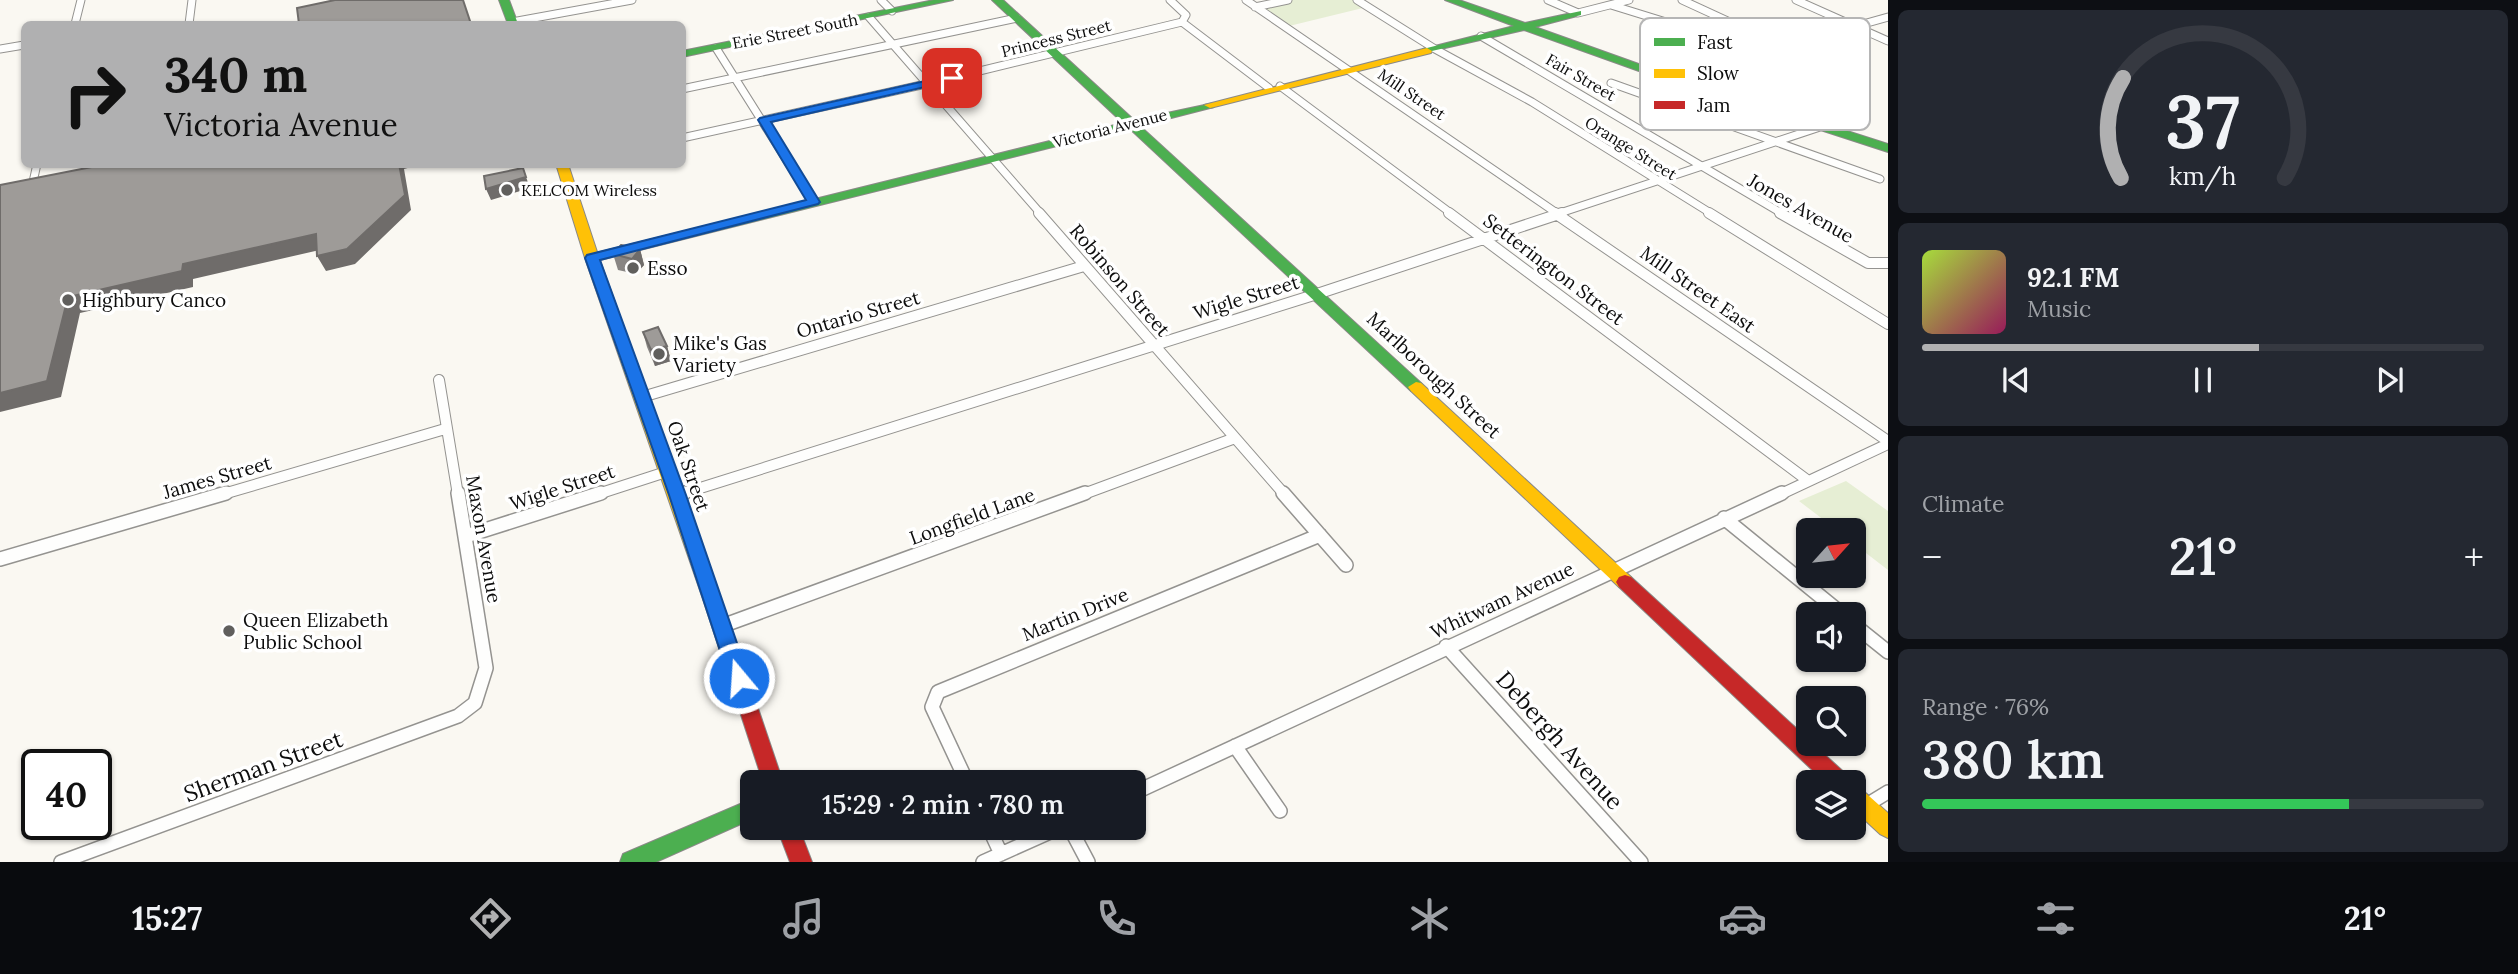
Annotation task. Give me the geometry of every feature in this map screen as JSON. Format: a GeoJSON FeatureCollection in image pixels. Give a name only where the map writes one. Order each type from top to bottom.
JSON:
{"type":"FeatureCollection","features":[{"type":"Feature","properties":{"kind":"street"},"geometry":{"type":"LineString","coordinates":[[76,21],[81,0]]}},
{"type":"Feature","properties":{"kind":"street"},"geometry":{"type":"LineString","coordinates":[[189,21],[192,0]]}},
{"type":"Feature","properties":{"kind":"street"},"geometry":{"type":"LineString","coordinates":[[504,0],[512,21]]}},
{"type":"Feature","properties":{"kind":"street"},"geometry":{"type":"LineString","coordinates":[[523,21],[632,0]]}},
{"type":"Feature","properties":{"kind":"street","name":"Erie Street South"},"geometry":{"type":"LineString","coordinates":[[686,53],[869,16],[887,6],[948,0]]}},
{"type":"Feature","properties":{"kind":"street","name":"Marlborough Street"},"geometry":{"type":"LineString","coordinates":[[997,0],[1827,770]]}},
{"type":"Feature","properties":{"kind":"street","name":"Setterington Street"},"geometry":{"type":"LineString","coordinates":[[1170,0],[1184,18],[1275,87],[1483,238],[1807,480]]}},
{"type":"Feature","properties":{"kind":"street","name":"Mill Street"},"geometry":{"type":"LineString","coordinates":[[1245,0],[1560,214]]}},
{"type":"Feature","properties":{"kind":"street"},"geometry":{"type":"LineString","coordinates":[[1255,7],[1288,0]]}},
{"type":"Feature","properties":{"kind":"street","name":"Orange Street"},"geometry":{"type":"LineString","coordinates":[[1357,0],[1435,49],[1532,102],[1888,324]]}},
{"type":"Feature","properties":{"kind":"street"},"geometry":{"type":"LineString","coordinates":[[1450,0],[1640,68]]}},
{"type":"Feature","properties":{"kind":"street"},"geometry":{"type":"LineString","coordinates":[[1548,0],[1578,13]]}},
{"type":"Feature","properties":{"kind":"street","name":"Victoria Avenue"},"geometry":{"type":"LineString","coordinates":[[592,258],[1629,0]]}},
{"type":"Feature","properties":{"kind":"street"},"geometry":{"type":"LineString","coordinates":[[1682,0],[1721,18]]}},
{"type":"Feature","properties":{"kind":"street"},"geometry":{"type":"LineString","coordinates":[[1796,0],[1836,18]]}},
{"type":"Feature","properties":{"kind":"street"},"geometry":{"type":"LineString","coordinates":[[1611,5],[1653,18]]}},
{"type":"Feature","properties":{"kind":"street","name":"Robinson Street"},"geometry":{"type":"LineString","coordinates":[[869,16],[1346,565]]}},
{"type":"Feature","properties":{"kind":"street"},"geometry":{"type":"LineString","coordinates":[[686,88],[1017,18]]}},
{"type":"Feature","properties":{"kind":"street","name":"Princess Street"},"geometry":{"type":"LineString","coordinates":[[686,137],[926,84],[1184,18]]}},
{"type":"Feature","properties":{"kind":"street"},"geometry":{"type":"LineString","coordinates":[[1870,23],[1888,18]]}},
{"type":"Feature","properties":{"kind":"street"},"geometry":{"type":"LineString","coordinates":[[1870,33],[1888,41]]}},
{"type":"Feature","properties":{"kind":"street","name":"Fair Street"},"geometry":{"type":"LineString","coordinates":[[1481,36],[1640,130]]}},
{"type":"Feature","properties":{"kind":"street"},"geometry":{"type":"LineString","coordinates":[[0,49],[21,46]]}},
{"type":"Feature","properties":{"kind":"street"},"geometry":{"type":"LineString","coordinates":[[716,48],[764,120],[813,202]]}},
{"type":"Feature","properties":{"kind":"street"},"geometry":{"type":"LineString","coordinates":[[1611,83],[1640,93]]}},
{"type":"Feature","properties":{"kind":"street","name":"Fair Street"},"geometry":{"type":"LineString","coordinates":[[1641,130],[1702,166]]}},
{"type":"Feature","properties":{"kind":"street"},"geometry":{"type":"LineString","coordinates":[[1745,130],[1880,179]]}},
{"type":"Feature","properties":{"kind":"street","name":"Wigle Street"},"geometry":{"type":"LineString","coordinates":[[677,495],[1317,294],[1810,130]]}},
{"type":"Feature","properties":{"kind":"street"},"geometry":{"type":"LineString","coordinates":[[1835,130],[1888,148]]}},
{"type":"Feature","properties":{"kind":"street","name":"Jones Avenue"},"geometry":{"type":"LineString","coordinates":[[1702,166],[1858,258],[1868,263],[1888,263]]}},
{"type":"Feature","properties":{"kind":"street","name":"Oak Street"},"geometry":{"type":"LineString","coordinates":[[563,168],[769,770]]}},
{"type":"Feature","properties":{"kind":"street","name":"Mill Street East"},"geometry":{"type":"LineString","coordinates":[[1560,214],[1888,442]]}},
{"type":"Feature","properties":{"kind":"street","name":"Ontario Street"},"geometry":{"type":"LineString","coordinates":[[642,397],[1084,266]]}},
{"type":"Feature","properties":{"kind":"street","name":"Maxon Avenue"},"geometry":{"type":"LineString","coordinates":[[439,380],[444,429],[466,536],[486,668],[475,703]]}},
{"type":"Feature","properties":{"kind":"street","name":"James Street"},"geometry":{"type":"LineString","coordinates":[[0,559],[444,429]]}},
{"type":"Feature","properties":{"kind":"street","name":"Longfield Lane"},"geometry":{"type":"LineString","coordinates":[[722,626],[1235,438]]}},
{"type":"Feature","properties":{"kind":"street","name":"Whitwam Avenue"},"geometry":{"type":"LineString","coordinates":[[1146,787],[1888,442]]}},
{"type":"Feature","properties":{"kind":"street"},"geometry":{"type":"LineString","coordinates":[[1877,449],[1888,457]]}},
{"type":"Feature","properties":{"kind":"street","name":"Wigle Street"},"geometry":{"type":"LineString","coordinates":[[466,536],[669,471]]}},
{"type":"Feature","properties":{"kind":"street"},"geometry":{"type":"LineString","coordinates":[[1724,518],[1827,602]]}},
{"type":"Feature","properties":{"kind":"street","name":"Martin Drive"},"geometry":{"type":"LineString","coordinates":[[961,770],[932,707],[938,692],[1320,535]]}},
{"type":"Feature","properties":{"kind":"street"},"geometry":{"type":"LineString","coordinates":[[1866,634],[1888,652]]}},
{"type":"Feature","properties":{"kind":"street","name":"Debergh Avenue"},"geometry":{"type":"LineString","coordinates":[[1446,646],[1641,862]]}},
{"type":"Feature","properties":{"kind":"street","name":"Sherman Street"},"geometry":{"type":"LineString","coordinates":[[61,862],[458,716],[475,703]]}},
{"type":"Feature","properties":{"kind":"street"},"geometry":{"type":"LineString","coordinates":[[1235,746],[1280,811]]}},
{"type":"Feature","properties":{"kind":"street"},"geometry":{"type":"LineString","coordinates":[[1866,799],[1888,792]]}},
{"type":"Feature","properties":{"kind":"street"},"geometry":{"type":"LineString","coordinates":[[1866,807],[1888,827]]}},
{"type":"Feature","properties":{"kind":"street"},"geometry":{"type":"LineString","coordinates":[[631,862],[740,814]]}},
{"type":"Feature","properties":{"kind":"street"},"geometry":{"type":"LineString","coordinates":[[793,840],[801,862]]}},
{"type":"Feature","properties":{"kind":"street"},"geometry":{"type":"LineString","coordinates":[[995,840],[1001,854]]}},
{"type":"Feature","properties":{"kind":"street"},"geometry":{"type":"LineString","coordinates":[[984,862],[1032,840]]}},
{"type":"Feature","properties":{"kind":"street"},"geometry":{"type":"LineString","coordinates":[[1076,840],[1088,862]]}},
{"type":"Feature","properties":{"kind":"green space"},"geometry":{"type":"Polygon","coordinates":[[[1288,0],[1357,0],[1367,7],[1285,27],[1255,7],[1288,0]]]}},
{"type":"Feature","properties":{"kind":"green space"},"geometry":{"type":"Polygon","coordinates":[[[1846,481],[1888,511],[1888,570],[1866,553],[1866,518],[1821,518],[1799,501],[1846,481]]]}},
{"type":"Feature","properties":{"kind":"building"},"geometry":{"type":"Polygon","coordinates":[[[335,0],[463,0],[470,21],[299,21],[297,8],[335,0]]]}},
{"type":"Feature","properties":{"kind":"building","name":"Highbury Canco"},"geometry":{"type":"Polygon","coordinates":[[[87,168],[400,168],[405,195],[347,249],[317,256],[316,234],[183,264],[182,271],[68,297],[47,381],[0,393],[0,185],[87,168]]]}},
{"type":"Feature","properties":{"kind":"building"},"geometry":{"type":"Polygon","coordinates":[[[523,168],[526,177],[486,189],[484,176],[523,168]]]}},
{"type":"Feature","properties":{"kind":"building"},"geometry":{"type":"Polygon","coordinates":[[[621,245],[640,249],[632,259],[613,254],[621,245]]]}},
{"type":"Feature","properties":{"kind":"building"},"geometry":{"type":"Polygon","coordinates":[[[658,327],[667,346],[651,350],[643,332],[658,327]]]}},
{"type":"Feature","properties":{"kind":"traffic: fast"},"geometry":{"type":"LineString","coordinates":[[504,0],[512,21]]}},
{"type":"Feature","properties":{"kind":"traffic: fast"},"geometry":{"type":"LineString","coordinates":[[686,53],[948,0]]}},
{"type":"Feature","properties":{"kind":"traffic: fast"},"geometry":{"type":"LineString","coordinates":[[997,0],[1416,387]]}},
{"type":"Feature","properties":{"kind":"traffic: fast"},"geometry":{"type":"LineString","coordinates":[[1450,0],[1640,68]]}},
{"type":"Feature","properties":{"kind":"traffic: fast"},"geometry":{"type":"LineString","coordinates":[[1427,51],[1578,13]]}},
{"type":"Feature","properties":{"kind":"traffic: fast"},"geometry":{"type":"LineString","coordinates":[[592,258],[1210,105]]}},
{"type":"Feature","properties":{"kind":"traffic: fast"},"geometry":{"type":"LineString","coordinates":[[1832,130],[1888,148]]}},
{"type":"Feature","properties":{"kind":"traffic: fast"},"geometry":{"type":"LineString","coordinates":[[631,862],[740,814]]}},
{"type":"Feature","properties":{"kind":"traffic: slow"},"geometry":{"type":"LineString","coordinates":[[1210,105],[1427,51]]}},
{"type":"Feature","properties":{"kind":"traffic: slow"},"geometry":{"type":"LineString","coordinates":[[563,168],[592,258],[712,599]]}},
{"type":"Feature","properties":{"kind":"traffic: slow"},"geometry":{"type":"LineString","coordinates":[[1416,387],[1625,582]]}},
{"type":"Feature","properties":{"kind":"traffic: slow"},"geometry":{"type":"LineString","coordinates":[[1866,807],[1888,827]]}},
{"type":"Feature","properties":{"kind":"traffic: jam"},"geometry":{"type":"LineString","coordinates":[[1625,582],[1827,770]]}},
{"type":"Feature","properties":{"kind":"traffic: jam"},"geometry":{"type":"LineString","coordinates":[[712,599],[769,770]]}},
{"type":"Feature","properties":{"kind":"traffic: jam"},"geometry":{"type":"LineString","coordinates":[[793,840],[801,862]]}},
{"type":"Feature","properties":{"kind":"place","name":"KELCOM Wireless"},"geometry":{"type":"Point","coordinates":[507,190]}},
{"type":"Feature","properties":{"kind":"place","name":"Esso"},"geometry":{"type":"Point","coordinates":[633,268]}},
{"type":"Feature","properties":{"kind":"place","name":"Highbury Canco"},"geometry":{"type":"Point","coordinates":[68,300]}},
{"type":"Feature","properties":{"kind":"place","name":"Mike's Gas Variety"},"geometry":{"type":"Point","coordinates":[659,354]}},
{"type":"Feature","properties":{"kind":"place","name":"Queen Elizabeth Public School"},"geometry":{"type":"Point","coordinates":[229,631]}},
{"type":"Feature","properties":{"kind":"route"},"geometry":{"type":"LineString","coordinates":[[739,678],[592,258],[813,202],[764,120],[952,78]]}}]}
